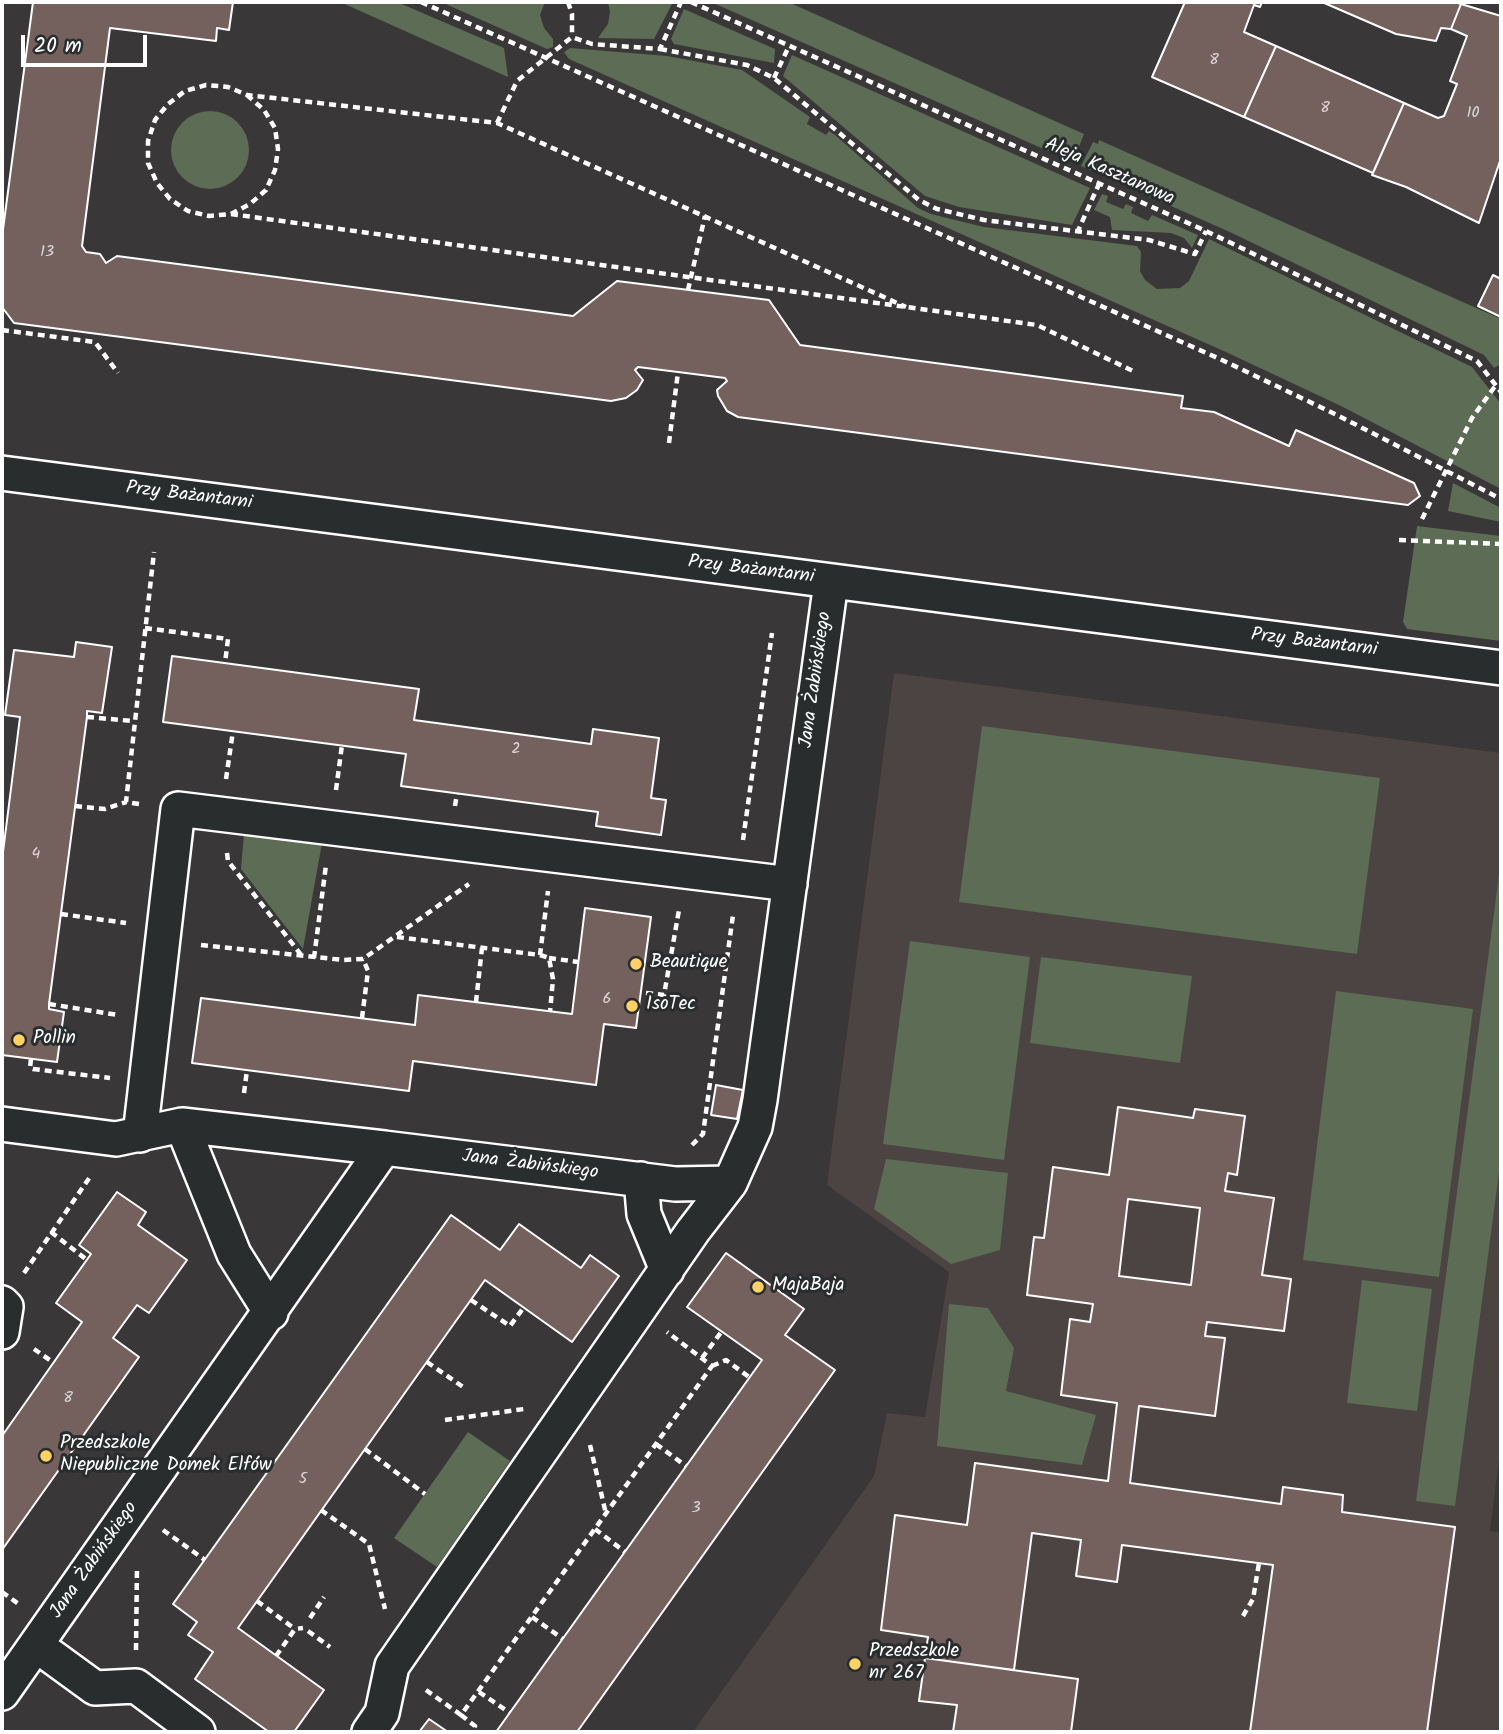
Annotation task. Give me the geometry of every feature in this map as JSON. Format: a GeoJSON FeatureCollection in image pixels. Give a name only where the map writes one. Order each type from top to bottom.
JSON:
{"type":"FeatureCollection","features":[{"type":"Feature","properties":{"kind":"street","name":"Przy Bażantarni"},"geometry":{"type":"LineString","coordinates":[[2,473],[1501,668]]}},
{"type":"Feature","properties":{"kind":"street","name":"Jana Żabińskiego"},"geometry":{"type":"LineString","coordinates":[[2,1693],[271,1313],[384,1148],[675,1184],[730,1183],[755,1127],[760,1100],[831,582]]}},
{"type":"Feature","properties":{"kind":"street"},"geometry":{"type":"LineString","coordinates":[[128,1137],[153,1021],[178,809],[790,884]]}},
{"type":"Feature","properties":{"kind":"street"},"geometry":{"type":"LineString","coordinates":[[2,1124],[128,1137],[182,1125],[384,1148]]}},
{"type":"Feature","properties":{"kind":"street"},"geometry":{"type":"LineString","coordinates":[[182,1125],[234,1254],[271,1313]]}},
{"type":"Feature","properties":{"kind":"street"},"geometry":{"type":"LineString","coordinates":[[640,1180],[644,1214],[667,1270]]}},
{"type":"Feature","properties":{"kind":"street"},"geometry":{"type":"LineString","coordinates":[[369,1732],[382,1713],[400,1654],[730,1183]]}},
{"type":"Feature","properties":{"kind":"street"},"geometry":{"type":"LineString","coordinates":[[36,1645],[95,1688],[136,1686],[198,1732]]}},
{"type":"Feature","properties":{"kind":"path"},"geometry":{"type":"LineString","coordinates":[[421,2],[1222,360],[1501,499]]}},
{"type":"Feature","properties":{"kind":"path"},"geometry":{"type":"LineString","coordinates":[[568,2],[572,14],[572,37]]}},
{"type":"Feature","properties":{"kind":"path"},"geometry":{"type":"LineString","coordinates":[[660,48],[681,2]]}},
{"type":"Feature","properties":{"kind":"path","name":"Aleja Kasztanowa"},"geometry":{"type":"LineString","coordinates":[[691,2],[1206,231],[1477,361],[1501,392]]}},
{"type":"Feature","properties":{"kind":"path"},"geometry":{"type":"LineString","coordinates":[[497,123],[517,81],[572,37]]}},
{"type":"Feature","properties":{"kind":"path"},"geometry":{"type":"LineString","coordinates":[[572,37],[592,44],[660,48],[747,65],[775,78],[919,200],[957,215],[1077,233],[1149,240],[1195,254],[1206,231]]}},
{"type":"Feature","properties":{"kind":"path"},"geometry":{"type":"LineString","coordinates":[[775,78],[789,46]]}},
{"type":"Feature","properties":{"kind":"path"},"geometry":{"type":"LineString","coordinates":[[905,307],[497,123],[247,95],[228,87],[206,85],[186,91],[168,104],[155,120],[148,141],[148,163],[157,183],[170,200],[188,211],[209,216],[230,214],[1037,326],[1133,371]]}},
{"type":"Feature","properties":{"kind":"path"},"geometry":{"type":"LineString","coordinates":[[230,214],[250,204],[266,190],[275,170],[278,149],[275,128],[264,110],[247,95]]}},
{"type":"Feature","properties":{"kind":"path"},"geometry":{"type":"LineString","coordinates":[[1077,233],[1099,184]]}},
{"type":"Feature","properties":{"kind":"path"},"geometry":{"type":"LineString","coordinates":[[688,290],[705,216]]}},
{"type":"Feature","properties":{"kind":"path"},"geometry":{"type":"LineString","coordinates":[[2,330],[95,342],[118,373]]}},
{"type":"Feature","properties":{"kind":"path"},"geometry":{"type":"LineString","coordinates":[[669,443],[678,372]]}},
{"type":"Feature","properties":{"kind":"path"},"geometry":{"type":"LineString","coordinates":[[1422,519],[1472,418],[1496,385]]}},
{"type":"Feature","properties":{"kind":"path"},"geometry":{"type":"LineString","coordinates":[[1399,540],[1501,544]]}},
{"type":"Feature","properties":{"kind":"path"},"geometry":{"type":"LineString","coordinates":[[126,802],[154,552]]}},
{"type":"Feature","properties":{"kind":"path"},"geometry":{"type":"LineString","coordinates":[[145,628],[228,639],[225,663]]}},
{"type":"Feature","properties":{"kind":"path"},"geometry":{"type":"LineString","coordinates":[[87,717],[133,721]]}},
{"type":"Feature","properties":{"kind":"path"},"geometry":{"type":"LineString","coordinates":[[75,806],[105,809],[126,802],[178,809]]}},
{"type":"Feature","properties":{"kind":"path"},"geometry":{"type":"LineString","coordinates":[[220,815],[228,861],[302,956]]}},
{"type":"Feature","properties":{"kind":"path"},"geometry":{"type":"LineString","coordinates":[[314,958],[331,828]]}},
{"type":"Feature","properties":{"kind":"path"},"geometry":{"type":"LineString","coordinates":[[61,915],[314,958],[363,959],[515,851]]}},
{"type":"Feature","properties":{"kind":"path"},"geometry":{"type":"LineString","coordinates":[[540,955],[552,855]]}},
{"type":"Feature","properties":{"kind":"path"},"geometry":{"type":"LineString","coordinates":[[646,993],[664,995],[675,930]]}},
{"type":"Feature","properties":{"kind":"path"},"geometry":{"type":"LineString","coordinates":[[396,937],[578,962]]}},
{"type":"Feature","properties":{"kind":"path"},"geometry":{"type":"LineString","coordinates":[[476,1003],[482,947]]}},
{"type":"Feature","properties":{"kind":"path"},"geometry":{"type":"LineString","coordinates":[[548,958],[552,979],[550,1012]]}},
{"type":"Feature","properties":{"kind":"path"},"geometry":{"type":"LineString","coordinates":[[362,1018],[368,971],[363,959]]}},
{"type":"Feature","properties":{"kind":"path"},"geometry":{"type":"LineString","coordinates":[[49,1004],[153,1021]]}},
{"type":"Feature","properties":{"kind":"path"},"geometry":{"type":"LineString","coordinates":[[31,1059],[30,1068],[33,1069],[100,1077]]}},
{"type":"Feature","properties":{"kind":"path"},"geometry":{"type":"LineString","coordinates":[[3,1314],[16,1294],[25,1269],[128,1137]]}},
{"type":"Feature","properties":{"kind":"path"},"geometry":{"type":"LineString","coordinates":[[51,1233],[87,1259]]}},
{"type":"Feature","properties":{"kind":"path"},"geometry":{"type":"LineString","coordinates":[[471,1300],[510,1326],[524,1307]]}},
{"type":"Feature","properties":{"kind":"path"},"geometry":{"type":"LineString","coordinates":[[638,1311],[712,1366]]}},
{"type":"Feature","properties":{"kind":"path"},"geometry":{"type":"LineString","coordinates":[[702,1358],[722,1331]]}},
{"type":"Feature","properties":{"kind":"path"},"geometry":{"type":"LineString","coordinates":[[461,1716],[712,1366],[726,1360],[749,1377]]}},
{"type":"Feature","properties":{"kind":"path"},"geometry":{"type":"LineString","coordinates":[[427,1362],[466,1389]]}},
{"type":"Feature","properties":{"kind":"path"},"geometry":{"type":"LineString","coordinates":[[445,1420],[537,1407],[592,1447],[606,1514]]}},
{"type":"Feature","properties":{"kind":"path"},"geometry":{"type":"LineString","coordinates":[[656,1444],[686,1466]]}},
{"type":"Feature","properties":{"kind":"path"},"geometry":{"type":"LineString","coordinates":[[365,1449],[425,1494]]}},
{"type":"Feature","properties":{"kind":"path"},"geometry":{"type":"LineString","coordinates":[[321,1510],[369,1544],[400,1654],[461,1716],[475,1726],[471,1732]]}},
{"type":"Feature","properties":{"kind":"path"},"geometry":{"type":"LineString","coordinates":[[152,1522],[205,1560]]}},
{"type":"Feature","properties":{"kind":"path"},"geometry":{"type":"LineString","coordinates":[[595,1529],[625,1552]]}},
{"type":"Feature","properties":{"kind":"path"},"geometry":{"type":"LineString","coordinates":[[1243,1616],[1253,1600],[1259,1563]]}},
{"type":"Feature","properties":{"kind":"path"},"geometry":{"type":"LineString","coordinates":[[2,1592],[12,1599]]}},
{"type":"Feature","properties":{"kind":"path"},"geometry":{"type":"LineString","coordinates":[[310,1618],[324,1597]]}},
{"type":"Feature","properties":{"kind":"path"},"geometry":{"type":"LineString","coordinates":[[257,1601],[295,1629],[303,1628]]}},
{"type":"Feature","properties":{"kind":"path"},"geometry":{"type":"LineString","coordinates":[[532,1617],[563,1639]]}},
{"type":"Feature","properties":{"kind":"path"},"geometry":{"type":"LineString","coordinates":[[276,1656],[295,1629]]}},
{"type":"Feature","properties":{"kind":"path"},"geometry":{"type":"LineString","coordinates":[[309,1631],[330,1647]]}},
{"type":"Feature","properties":{"kind":"path"},"geometry":{"type":"LineString","coordinates":[[479,1692],[510,1713]]}},
{"type":"Feature","properties":{"kind":"shaded area"},"geometry":{"type":"Polygon","coordinates":[[[894,673],[1501,753],[1501,1443],[1490,1531],[1501,1533],[1501,1732],[693,1732],[874,1476],[887,1413],[925,1417],[949,1272],[827,1185],[894,673]]]}},
{"type":"Feature","properties":{"kind":"green space"},"geometry":{"type":"Polygon","coordinates":[[[340,2],[397,2],[504,48],[508,77],[340,2]]]}},
{"type":"Feature","properties":{"kind":"green space"},"geometry":{"type":"Polygon","coordinates":[[[441,2],[545,2],[540,15],[544,28],[553,39],[553,47],[547,49],[441,2]]]}},
{"type":"Feature","properties":{"kind":"green space"},"geometry":{"type":"Polygon","coordinates":[[[608,2],[672,4],[654,39],[598,38],[608,24],[608,2]]]}},
{"type":"Feature","properties":{"kind":"green space"},"geometry":{"type":"Polygon","coordinates":[[[711,2],[788,2],[1084,134],[1073,162],[711,2]]]}},
{"type":"Feature","properties":{"kind":"green space"},"geometry":{"type":"Polygon","coordinates":[[[684,9],[775,49],[774,63],[674,44],[671,39],[684,9]]]}},
{"type":"Feature","properties":{"kind":"green space"},"geometry":{"type":"Polygon","coordinates":[[[570,48],[667,56],[742,70],[810,117],[807,124],[826,135],[829,131],[835,135],[918,208],[931,214],[984,227],[1137,246],[1141,252],[1140,271],[1145,280],[1157,289],[1180,288],[1189,281],[1209,239],[1472,367],[1501,404],[1501,489],[1341,406],[1228,353],[569,59],[564,52],[570,48]]]}},
{"type":"Feature","properties":{"kind":"green space"},"geometry":{"type":"Polygon","coordinates":[[[792,55],[1090,188],[1072,225],[959,207],[925,196],[783,76],[792,55]]]}},
{"type":"Feature","properties":{"kind":"green space"},"geometry":{"type":"Polygon","coordinates":[[[210,111],[225,114],[238,122],[246,135],[249,150],[246,165],[238,178],[225,186],[210,189],[195,186],[182,178],[174,165],[171,150],[174,135],[182,122],[195,114],[210,111]]]}},
{"type":"Feature","properties":{"kind":"green space"},"geometry":{"type":"Polygon","coordinates":[[[1099,140],[1501,319],[1501,364],[1494,368],[1484,355],[1232,233],[1081,166],[1093,142],[1098,144],[1099,140]]]}},
{"type":"Feature","properties":{"kind":"green space"},"geometry":{"type":"Polygon","coordinates":[[[1102,194],[1108,196],[1106,202],[1123,209],[1126,204],[1133,207],[1131,213],[1148,221],[1152,215],[1198,235],[1192,248],[1184,238],[1171,233],[1112,230],[1110,217],[1094,210],[1102,194]]]}},
{"type":"Feature","properties":{"kind":"green space"},"geometry":{"type":"Polygon","coordinates":[[[1453,483],[1501,508],[1501,522],[1448,511],[1453,483]]]}},
{"type":"Feature","properties":{"kind":"green space"},"geometry":{"type":"Polygon","coordinates":[[[1417,526],[1501,536],[1501,641],[1407,629],[1403,622],[1417,526]]]}},
{"type":"Feature","properties":{"kind":"green space"},"geometry":{"type":"Polygon","coordinates":[[[982,726],[1380,778],[1357,954],[959,902],[982,726]]]}},
{"type":"Feature","properties":{"kind":"green space"},"geometry":{"type":"Polygon","coordinates":[[[244,834],[322,843],[303,949],[241,869],[244,834]]]}},
{"type":"Feature","properties":{"kind":"green space"},"geometry":{"type":"Polygon","coordinates":[[[1501,860],[1501,1157],[1455,1506],[1416,1501],[1501,860]]]}},
{"type":"Feature","properties":{"kind":"green space"},"geometry":{"type":"Polygon","coordinates":[[[910,941],[1030,957],[1004,1160],[883,1144],[910,941]]]}},
{"type":"Feature","properties":{"kind":"green space"},"geometry":{"type":"Polygon","coordinates":[[[1041,957],[1192,976],[1180,1063],[1030,1043],[1041,957]]]}},
{"type":"Feature","properties":{"kind":"green space"},"geometry":{"type":"Polygon","coordinates":[[[1336,991],[1473,1009],[1439,1277],[1303,1260],[1336,991]]]}},
{"type":"Feature","properties":{"kind":"green space"},"geometry":{"type":"Polygon","coordinates":[[[886,1159],[1008,1173],[1000,1250],[951,1264],[874,1209],[886,1159]]]}},
{"type":"Feature","properties":{"kind":"green space"},"geometry":{"type":"Polygon","coordinates":[[[1362,1280],[1432,1289],[1417,1411],[1347,1403],[1362,1280]]]}},
{"type":"Feature","properties":{"kind":"green space"},"geometry":{"type":"Polygon","coordinates":[[[949,1304],[988,1308],[1014,1348],[1006,1391],[1096,1415],[1082,1465],[937,1446],[949,1304]]]}},
{"type":"Feature","properties":{"kind":"green space"},"geometry":{"type":"Polygon","coordinates":[[[468,1432],[510,1461],[437,1567],[394,1538],[468,1432]]]}},
{"type":"Feature","properties":{"kind":"building"},"geometry":{"type":"Polygon","coordinates":[[[33,2],[233,2],[229,30],[217,28],[216,41],[110,28],[82,246],[86,252],[100,254],[106,263],[117,256],[573,316],[617,281],[769,300],[800,345],[1183,396],[1181,408],[1214,412],[1289,446],[1296,430],[1414,483],[1420,496],[1408,505],[738,417],[727,411],[718,396],[717,390],[727,381],[725,378],[638,367],[635,370],[643,380],[637,390],[626,398],[611,401],[14,323],[2,307],[2,237],[33,2]]]}},
{"type":"Feature","properties":{"kind":"building"},"geometry":{"type":"Polygon","coordinates":[[[1185,2],[1262,2],[1260,7],[1254,5],[1244,32],[1276,46],[1244,117],[1152,77],[1185,2]]]}},
{"type":"Feature","properties":{"kind":"building"},"geometry":{"type":"Polygon","coordinates":[[[1322,2],[1461,4],[1451,29],[1441,28],[1436,41],[1396,34],[1322,2]]]}},
{"type":"Feature","properties":{"kind":"building"},"geometry":{"type":"Polygon","coordinates":[[[1461,4],[1501,16],[1501,158],[1479,223],[1406,187],[1372,175],[1404,103],[1438,118],[1444,116],[1457,84],[1450,81],[1467,36],[1451,29],[1461,4]]]}},
{"type":"Feature","properties":{"kind":"building"},"geometry":{"type":"Polygon","coordinates":[[[1276,46],[1404,103],[1373,173],[1244,117],[1276,46]]]}},
{"type":"Feature","properties":{"kind":"building"},"geometry":{"type":"Polygon","coordinates":[[[1493,275],[1501,279],[1501,317],[1478,306],[1493,275]]]}},
{"type":"Feature","properties":{"kind":"building"},"geometry":{"type":"Polygon","coordinates":[[[76,642],[112,647],[102,713],[87,711],[49,1004],[49,1009],[64,1012],[57,1062],[2,1055],[2,860],[20,717],[5,715],[14,650],[74,657],[76,642]]]}},
{"type":"Feature","properties":{"kind":"building"},"geometry":{"type":"Polygon","coordinates":[[[172,656],[419,689],[414,720],[591,744],[593,729],[659,738],[651,798],[666,800],[661,835],[596,826],[598,812],[401,786],[406,754],[163,722],[172,656]]]}},
{"type":"Feature","properties":{"kind":"building"},"geometry":{"type":"Polygon","coordinates":[[[585,908],[651,917],[636,1028],[604,1024],[596,1085],[413,1061],[409,1091],[192,1063],[201,998],[415,1025],[418,995],[572,1014],[585,908]]]}},
{"type":"Feature","properties":{"kind":"building"},"geometry":{"type":"Polygon","coordinates":[[[716,1085],[743,1090],[737,1119],[711,1115],[716,1085]]]}},
{"type":"Feature","properties":{"kind":"building"},"geometry":{"type":"Polygon","coordinates":[[[1118,1107],[1193,1118],[1195,1109],[1245,1116],[1237,1175],[1228,1173],[1225,1191],[1274,1198],[1262,1275],[1291,1279],[1284,1331],[1207,1322],[1205,1336],[1225,1338],[1215,1416],[1139,1406],[1130,1483],[1281,1504],[1283,1487],[1343,1495],[1342,1512],[1455,1527],[1427,1732],[1250,1732],[1273,1565],[1122,1545],[1117,1582],[1076,1576],[1081,1540],[1032,1533],[1014,1670],[925,1658],[928,1637],[881,1630],[895,1515],[967,1525],[975,1463],[1108,1481],[1117,1403],[1061,1395],[1070,1319],[1090,1322],[1093,1304],[1027,1295],[1034,1237],[1044,1238],[1053,1167],[1109,1175],[1118,1107]],[[1128,1199],[1119,1276],[1191,1285],[1200,1208],[1128,1199]]]}},
{"type":"Feature","properties":{"kind":"building"},"geometry":{"type":"Polygon","coordinates":[[[117,1192],[146,1212],[138,1225],[187,1260],[149,1313],[137,1305],[113,1338],[139,1357],[2,1550],[2,1436],[82,1322],[56,1303],[91,1254],[79,1245],[117,1192]]]}},
{"type":"Feature","properties":{"kind":"building"},"geometry":{"type":"Polygon","coordinates":[[[451,1215],[500,1250],[519,1224],[581,1268],[590,1255],[619,1276],[572,1342],[485,1280],[238,1628],[324,1690],[294,1732],[269,1732],[195,1679],[213,1652],[188,1635],[197,1622],[173,1604],[451,1215]]]}},
{"type":"Feature","properties":{"kind":"building"},"geometry":{"type":"Polygon","coordinates":[[[726,1253],[804,1309],[785,1335],[835,1370],[577,1732],[496,1732],[762,1360],[687,1307],[726,1253]]]}},
{"type":"Feature","properties":{"kind":"building"},"geometry":{"type":"Polygon","coordinates":[[[925,1658],[1078,1679],[1071,1732],[953,1732],[957,1705],[919,1701],[925,1658]]]}},
{"type":"Feature","properties":{"kind":"building"},"geometry":{"type":"Polygon","coordinates":[[[429,1719],[448,1732],[419,1732],[429,1719]]]}},
{"type":"Feature","properties":{"kind":"place","name":"Beautique"},"geometry":{"type":"Point","coordinates":[636,964]}},
{"type":"Feature","properties":{"kind":"place","name":"IsoTec"},"geometry":{"type":"Point","coordinates":[632,1006]}},
{"type":"Feature","properties":{"kind":"place","name":"Pollin"},"geometry":{"type":"Point","coordinates":[19,1040]}},
{"type":"Feature","properties":{"kind":"place","name":"MajaBaja"},"geometry":{"type":"Point","coordinates":[758,1287]}},
{"type":"Feature","properties":{"kind":"place","name":"Przedszkole Niepubliczne Domek Elfów"},"geometry":{"type":"Point","coordinates":[46,1456]}},
{"type":"Feature","properties":{"kind":"place","name":"Przedszkole nr 267"},"geometry":{"type":"Point","coordinates":[855,1664]}}]}
